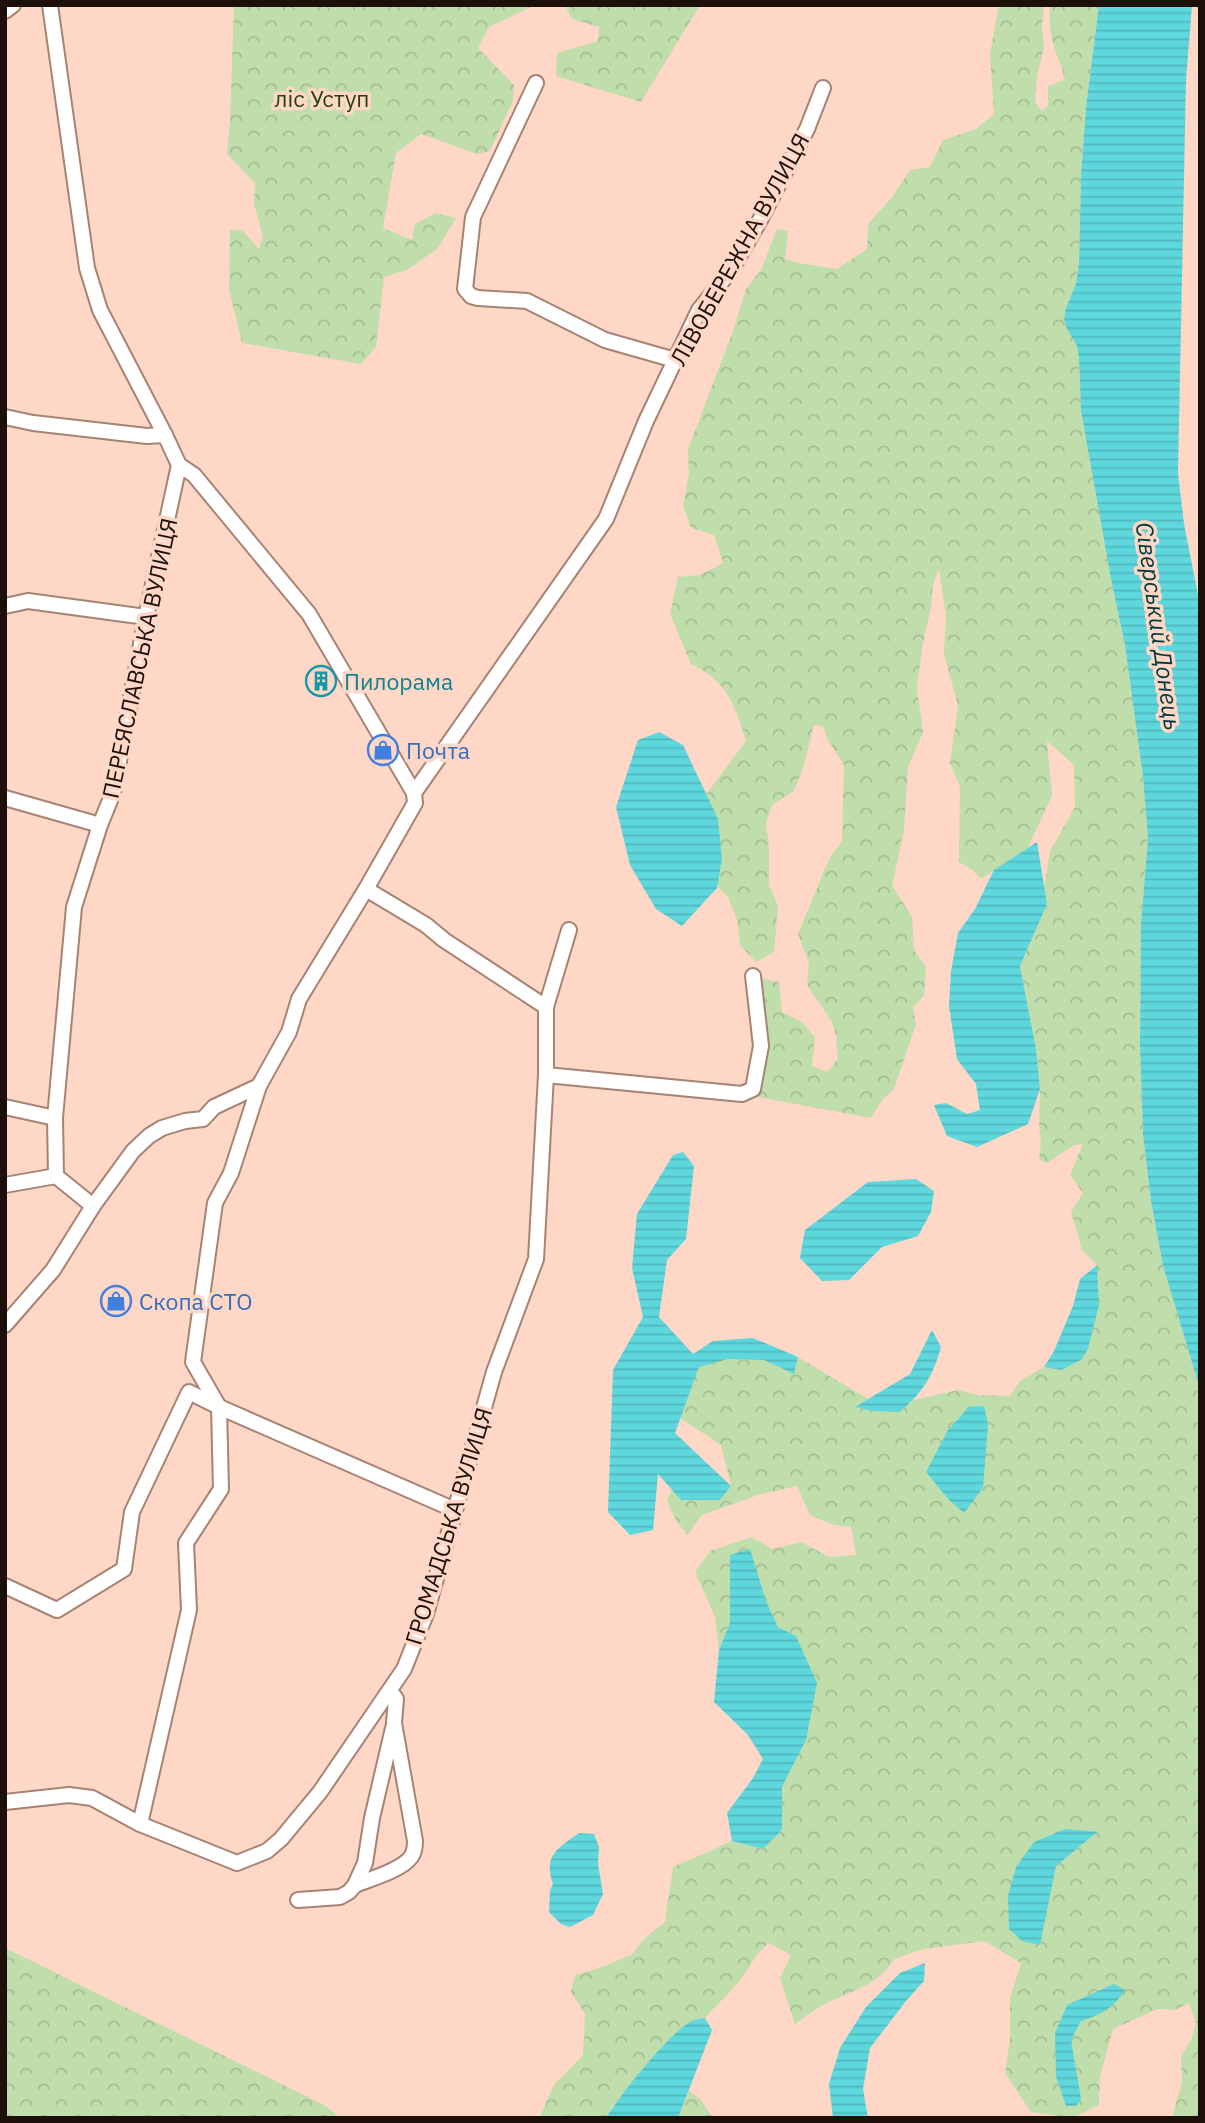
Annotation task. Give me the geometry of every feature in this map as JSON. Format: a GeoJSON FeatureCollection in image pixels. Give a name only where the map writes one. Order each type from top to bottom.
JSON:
{"type":"FeatureCollection","features":[{"type":"Feature","properties":{"kind":"street"},"geometry":{"type":"LineString","coordinates":[[5,11],[13,5]]}},
{"type":"Feature","properties":{"kind":"street"},"geometry":{"type":"LineString","coordinates":[[50,5],[87,268],[100,310],[179,465],[194,475],[309,614],[414,793]]}},
{"type":"Feature","properties":{"kind":"street"},"geometry":{"type":"LineString","coordinates":[[536,83],[472,217],[465,289],[471,296],[478,298],[527,301],[605,340],[675,359]]}},
{"type":"Feature","properties":{"kind":"street","name":"ЛІВОБЕРЕЖНА ВУЛИЦЯ"},"geometry":{"type":"LineString","coordinates":[[219,1407],[193,1362],[215,1203],[231,1173],[259,1086],[289,1032],[299,999],[415,803],[414,793],[606,519],[646,421],[699,310],[731,270],[760,220],[807,129],[823,88]]}},
{"type":"Feature","properties":{"kind":"street"},"geometry":{"type":"LineString","coordinates":[[5,417],[33,423],[147,436],[165,435]]}},
{"type":"Feature","properties":{"kind":"street","name":"ПЕРЕЯСЛАВСЬКА ВУЛИЦЯ"},"geometry":{"type":"LineString","coordinates":[[56,1176],[55,1118],[74,907],[113,793],[146,617],[179,465]]}},
{"type":"Feature","properties":{"kind":"street"},"geometry":{"type":"LineString","coordinates":[[5,606],[28,600],[146,617]]}},
{"type":"Feature","properties":{"kind":"street"},"geometry":{"type":"LineString","coordinates":[[5,798],[100,825]]}},
{"type":"Feature","properties":{"kind":"street"},"geometry":{"type":"LineString","coordinates":[[366,889],[426,925],[444,940],[545,1007]]}},
{"type":"Feature","properties":{"kind":"street","name":"ГРОМАДСЬКА ВУЛИЦЯ"},"geometry":{"type":"LineString","coordinates":[[5,1802],[79,1795],[92,1798],[141,1824],[237,1863],[267,1851],[281,1839],[320,1792],[390,1691],[404,1669],[426,1614],[494,1372],[536,1259],[546,1075],[545,1007],[569,930]]}},
{"type":"Feature","properties":{"kind":"street"},"geometry":{"type":"LineString","coordinates":[[546,1075],[742,1094],[753,1089],[761,1046],[753,976]]}},
{"type":"Feature","properties":{"kind":"street"},"geometry":{"type":"LineString","coordinates":[[5,1325],[53,1270],[93,1206],[133,1152],[149,1136],[162,1128],[203,1119],[214,1107],[259,1086]]}},
{"type":"Feature","properties":{"kind":"street"},"geometry":{"type":"LineString","coordinates":[[5,1107],[55,1118]]}},
{"type":"Feature","properties":{"kind":"street"},"geometry":{"type":"LineString","coordinates":[[5,1185],[56,1176],[93,1206]]}},
{"type":"Feature","properties":{"kind":"street"},"geometry":{"type":"LineString","coordinates":[[6,1587],[57,1610],[124,1569],[132,1512],[189,1392],[455,1510]]}},
{"type":"Feature","properties":{"kind":"street"},"geometry":{"type":"LineString","coordinates":[[141,1824],[189,1610],[186,1543],[222,1489],[219,1407]]}},
{"type":"Feature","properties":{"kind":"street"},"geometry":{"type":"LineString","coordinates":[[298,1900],[340,1898],[355,1885],[362,1872],[394,1723],[396,1699],[390,1691]]}},
{"type":"Feature","properties":{"kind":"street"},"geometry":{"type":"LineString","coordinates":[[355,1885],[402,1865],[411,1857],[414,1847],[394,1723]]}},
{"type":"Feature","properties":{"kind":"green space","name":"ліс Уступ"},"geometry":{"type":"Polygon","coordinates":[[[234,5],[535,5],[489,27],[478,48],[514,85],[513,101],[490,151],[477,154],[421,134],[396,153],[383,228],[412,240],[415,224],[436,213],[456,218],[438,248],[407,270],[384,277],[376,347],[361,364],[242,343],[229,290],[230,230],[242,230],[259,249],[263,236],[254,204],[255,183],[227,154],[234,5]]]}},
{"type":"Feature","properties":{"kind":"green space"},"geometry":{"type":"Polygon","coordinates":[[[565,5],[700,5],[641,102],[556,76],[557,53],[598,41],[599,27],[572,19],[565,5]]]}},
{"type":"Feature","properties":{"kind":"green space"},"geometry":{"type":"Polygon","coordinates":[[[999,5],[1044,5],[1044,47],[1037,76],[1035,102],[1042,111],[1048,105],[1048,86],[1064,80],[1052,37],[1050,7],[1099,5],[1086,107],[1079,263],[1076,285],[1066,308],[1066,327],[1077,346],[1081,411],[1125,645],[1143,777],[1148,839],[1141,924],[1140,1045],[1143,1135],[1151,1201],[1163,1266],[1200,1389],[1200,2118],[1172,2118],[1182,2082],[1181,2056],[1191,2040],[1196,2023],[1189,2003],[1175,2010],[1157,2009],[1113,2029],[1100,2076],[1099,2105],[1072,2118],[1031,2112],[1005,2073],[1010,2040],[1010,1998],[1021,1963],[984,1941],[924,1949],[894,1959],[873,1981],[823,2005],[795,2024],[780,1978],[791,1955],[769,1943],[729,1993],[705,2018],[693,2021],[613,2106],[606,2118],[539,2118],[554,2085],[583,2055],[585,2014],[571,1992],[575,1975],[631,1955],[645,1938],[665,1922],[673,1867],[732,1841],[763,1849],[782,1830],[782,1787],[806,1740],[796,1636],[778,1627],[766,1601],[730,1555],[730,1623],[719,1650],[715,1617],[695,1572],[710,1551],[752,1537],[772,1549],[801,1542],[830,1557],[856,1555],[851,1527],[834,1525],[810,1515],[797,1486],[761,1494],[702,1515],[687,1535],[667,1501],[672,1489],[682,1500],[719,1500],[731,1485],[721,1445],[680,1418],[699,1366],[728,1359],[764,1360],[794,1374],[798,1357],[868,1399],[856,1406],[900,1412],[914,1400],[958,1390],[978,1395],[1010,1396],[1020,1381],[1044,1367],[1061,1370],[1081,1360],[1097,1265],[1082,1250],[1071,1212],[1083,1193],[1070,1175],[1083,1144],[1074,1145],[1047,1163],[1039,1159],[1040,1089],[1036,1049],[1020,966],[1047,904],[1044,889],[1050,851],[1075,807],[1074,765],[1047,741],[1052,795],[1028,848],[981,879],[973,870],[959,862],[960,787],[950,763],[958,706],[944,654],[946,616],[939,569],[933,584],[917,688],[923,732],[908,767],[904,831],[892,885],[912,917],[914,950],[926,967],[924,996],[913,1007],[916,1024],[894,1089],[882,1100],[871,1118],[742,1094],[753,1089],[760,978],[779,982],[782,1012],[803,1023],[815,1037],[812,1066],[827,1072],[838,1059],[832,1022],[807,985],[809,963],[798,934],[829,859],[842,841],[844,765],[828,740],[823,726],[814,725],[794,791],[772,805],[766,823],[769,885],[778,906],[774,952],[756,962],[740,945],[737,920],[729,899],[700,867],[695,809],[746,741],[728,695],[713,678],[691,664],[670,614],[678,577],[700,575],[723,563],[714,535],[691,528],[683,506],[689,474],[688,449],[746,289],[761,270],[777,229],[788,231],[785,259],[799,263],[837,269],[867,249],[868,224],[893,196],[910,170],[930,167],[943,140],[976,129],[994,114],[990,54],[999,5]]]}},
{"type":"Feature","properties":{"kind":"green space"},"geometry":{"type":"Polygon","coordinates":[[[5,1948],[324,2105],[341,2118],[5,2118],[5,1948]]]}},
{"type":"Feature","properties":{"kind":"green space"},"geometry":{"type":"Polygon","coordinates":[[[689,2091],[701,2100],[713,2118],[678,2118],[689,2091]]]}},
{"type":"Feature","properties":{"kind":"water","name":"Сіверський Донець"},"geometry":{"type":"Polygon","coordinates":[[[1099,5],[1192,5],[1186,80],[1178,473],[1184,524],[1200,605],[1200,1389],[1163,1266],[1151,1201],[1143,1135],[1140,1045],[1141,924],[1148,839],[1143,777],[1125,645],[1081,411],[1077,346],[1064,318],[1076,284],[1079,263],[1086,107],[1099,5]]]}},
{"type":"Feature","properties":{"kind":"water"},"geometry":{"type":"Polygon","coordinates":[[[659,732],[683,745],[718,819],[722,859],[717,888],[682,926],[656,909],[630,865],[616,807],[638,740],[659,732]]]}},
{"type":"Feature","properties":{"kind":"water"},"geometry":{"type":"Polygon","coordinates":[[[1037,842],[1047,904],[1020,966],[1036,1049],[1040,1089],[1028,1124],[977,1147],[947,1136],[934,1105],[946,1103],[967,1114],[980,1110],[976,1084],[957,1059],[949,1006],[951,971],[958,933],[975,909],[994,870],[1037,842]]]}},
{"type":"Feature","properties":{"kind":"water"},"geometry":{"type":"Polygon","coordinates":[[[683,1152],[694,1166],[686,1239],[667,1260],[659,1317],[693,1354],[713,1341],[753,1338],[798,1357],[794,1374],[764,1360],[728,1359],[699,1367],[675,1433],[731,1486],[720,1500],[681,1500],[658,1474],[653,1530],[630,1535],[608,1512],[613,1370],[643,1317],[632,1268],[637,1214],[673,1155],[683,1152]]]}},
{"type":"Feature","properties":{"kind":"water"},"geometry":{"type":"Polygon","coordinates":[[[916,1179],[934,1191],[931,1212],[918,1236],[882,1247],[849,1280],[822,1281],[800,1258],[805,1230],[868,1182],[916,1179]]]}},
{"type":"Feature","properties":{"kind":"water"},"geometry":{"type":"Polygon","coordinates":[[[1097,1265],[1099,1305],[1088,1349],[1081,1360],[1061,1370],[1044,1367],[1054,1351],[1073,1306],[1080,1279],[1097,1265]]]}},
{"type":"Feature","properties":{"kind":"water"},"geometry":{"type":"Polygon","coordinates":[[[932,1330],[941,1347],[938,1357],[926,1383],[908,1405],[900,1412],[855,1407],[910,1374],[932,1330]]]}},
{"type":"Feature","properties":{"kind":"water"},"geometry":{"type":"Polygon","coordinates":[[[984,1406],[988,1424],[983,1488],[964,1513],[948,1499],[926,1472],[948,1430],[969,1407],[984,1406]]]}},
{"type":"Feature","properties":{"kind":"water"},"geometry":{"type":"Polygon","coordinates":[[[750,1549],[766,1601],[778,1627],[796,1636],[817,1683],[806,1740],[782,1787],[782,1830],[763,1849],[732,1841],[727,1813],[753,1778],[763,1759],[748,1735],[714,1702],[719,1650],[730,1623],[730,1555],[750,1549]]]}},
{"type":"Feature","properties":{"kind":"water"},"geometry":{"type":"Polygon","coordinates":[[[1066,1829],[1097,1832],[1056,1866],[1040,1945],[1022,1941],[1009,1929],[1008,1896],[1016,1867],[1034,1842],[1066,1829]]]}},
{"type":"Feature","properties":{"kind":"water"},"geometry":{"type":"Polygon","coordinates":[[[579,1833],[594,1834],[599,1847],[598,1864],[603,1894],[593,1915],[570,1927],[561,1924],[549,1912],[550,1890],[553,1884],[550,1866],[554,1853],[579,1833]]]}},
{"type":"Feature","properties":{"kind":"water"},"geometry":{"type":"Polygon","coordinates":[[[925,1963],[924,1981],[870,2048],[863,2089],[868,2118],[833,2118],[829,2084],[840,2048],[866,2007],[900,1973],[925,1963]]]}},
{"type":"Feature","properties":{"kind":"water"},"geometry":{"type":"Polygon","coordinates":[[[1114,1984],[1125,1990],[1121,1996],[1106,2010],[1081,2021],[1071,2040],[1081,2099],[1076,2106],[1066,2106],[1056,2076],[1055,2033],[1067,2005],[1114,1984]]]}},
{"type":"Feature","properties":{"kind":"water"},"geometry":{"type":"Polygon","coordinates":[[[705,2018],[712,2030],[678,2118],[606,2118],[622,2094],[660,2049],[684,2026],[705,2018]]]}},
{"type":"Feature","properties":{"kind":"place","name":"Пилорама"},"geometry":{"type":"Point","coordinates":[321,681]}},
{"type":"Feature","properties":{"kind":"place","name":"Почта"},"geometry":{"type":"Point","coordinates":[383,750]}},
{"type":"Feature","properties":{"kind":"place","name":"Скопа СТО"},"geometry":{"type":"Point","coordinates":[116,1301]}}]}
